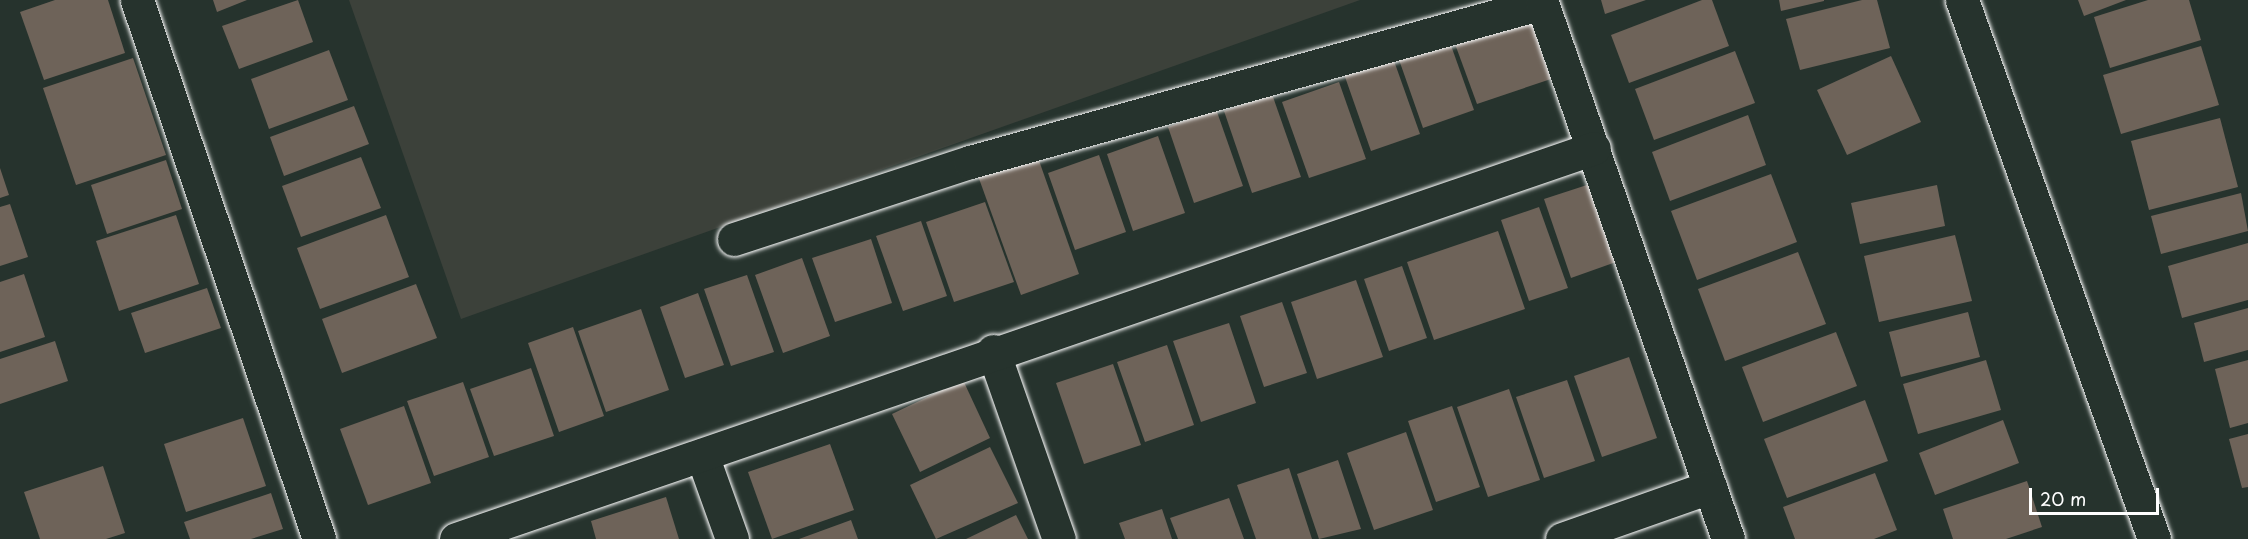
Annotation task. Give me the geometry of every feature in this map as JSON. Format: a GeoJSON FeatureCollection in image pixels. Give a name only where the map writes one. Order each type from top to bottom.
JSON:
{"type":"FeatureCollection","features":[{"type":"Feature","properties":{"kind":"street"},"geometry":{"type":"LineString","coordinates":[[137,0],[318,539]]}},
{"type":"Feature","properties":{"kind":"street"},"geometry":{"type":"LineString","coordinates":[[1962,0],[2154,539]]}},
{"type":"Feature","properties":{"kind":"street"},"geometry":{"type":"LineString","coordinates":[[734,239],[970,162],[1542,3],[1728,539]]}},
{"type":"Feature","properties":{"kind":"street"},"geometry":{"type":"LineString","coordinates":[[456,539],[702,455],[993,351],[1594,148]]}},
{"type":"Feature","properties":{"kind":"street"},"geometry":{"type":"LineString","coordinates":[[993,351],[1059,539]]}},
{"type":"Feature","properties":{"kind":"street"},"geometry":{"type":"LineString","coordinates":[[702,455],[732,539]]}},
{"type":"Feature","properties":{"kind":"street"},"geometry":{"type":"LineString","coordinates":[[1562,539],[1710,487]]}},
{"type":"Feature","properties":{"kind":"shaded area"},"geometry":{"type":"Polygon","coordinates":[[[349,0],[1360,0],[461,319],[349,0]]]}},
{"type":"Feature","properties":{"kind":"building"},"geometry":{"type":"Polygon","coordinates":[[[55,0],[108,0],[125,53],[44,80],[20,12],[55,0]]]}},
{"type":"Feature","properties":{"kind":"building"},"geometry":{"type":"Polygon","coordinates":[[[213,0],[247,0],[217,12],[213,0]]]}},
{"type":"Feature","properties":{"kind":"building"},"geometry":{"type":"Polygon","coordinates":[[[298,0],[313,42],[239,69],[222,26],[298,0]]]}},
{"type":"Feature","properties":{"kind":"building"},"geometry":{"type":"Polygon","coordinates":[[[1601,0],[1646,0],[1605,14],[1601,0]]]}},
{"type":"Feature","properties":{"kind":"building"},"geometry":{"type":"Polygon","coordinates":[[[1702,0],[1712,0],[1729,46],[1629,83],[1611,35],[1702,0]]]}},
{"type":"Feature","properties":{"kind":"building"},"geometry":{"type":"Polygon","coordinates":[[[1779,0],[1824,0],[1824,1],[1781,11],[1779,0]]]}},
{"type":"Feature","properties":{"kind":"building"},"geometry":{"type":"Polygon","coordinates":[[[1862,0],[1877,0],[1890,48],[1800,70],[1786,19],[1862,0]]]}},
{"type":"Feature","properties":{"kind":"building"},"geometry":{"type":"Polygon","coordinates":[[[2078,0],[2126,0],[2084,16],[2078,0]]]}},
{"type":"Feature","properties":{"kind":"building"},"geometry":{"type":"Polygon","coordinates":[[[2148,0],[2189,0],[2201,40],[2110,68],[2094,17],[2148,0]]]}},
{"type":"Feature","properties":{"kind":"building"},"geometry":{"type":"Polygon","coordinates":[[[1526,7],[1551,79],[1477,104],[1451,33],[1526,7]]]}},
{"type":"Feature","properties":{"kind":"building"},"geometry":{"type":"Polygon","coordinates":[[[1448,37],[1474,110],[1423,128],[1397,54],[1448,37]]]}},
{"type":"Feature","properties":{"kind":"building"},"geometry":{"type":"Polygon","coordinates":[[[2201,46],[2219,105],[2121,134],[2103,75],[2201,46]]]}},
{"type":"Feature","properties":{"kind":"building"},"geometry":{"type":"Polygon","coordinates":[[[329,50],[348,100],[269,129],[251,79],[329,50]]]}},
{"type":"Feature","properties":{"kind":"building"},"geometry":{"type":"Polygon","coordinates":[[[1735,51],[1755,103],[1654,140],[1635,89],[1735,51]]]}},
{"type":"Feature","properties":{"kind":"building"},"geometry":{"type":"Polygon","coordinates":[[[1891,56],[1921,122],[1847,155],[1817,90],[1891,56]]]}},
{"type":"Feature","properties":{"kind":"building"},"geometry":{"type":"Polygon","coordinates":[[[133,58],[166,155],[76,185],[43,88],[133,58]]]}},
{"type":"Feature","properties":{"kind":"building"},"geometry":{"type":"Polygon","coordinates":[[[1393,58],[1420,134],[1371,151],[1344,74],[1393,58]]]}},
{"type":"Feature","properties":{"kind":"building"},"geometry":{"type":"Polygon","coordinates":[[[1339,82],[1366,159],[1309,178],[1282,102],[1339,82]]]}},
{"type":"Feature","properties":{"kind":"building"},"geometry":{"type":"Polygon","coordinates":[[[1272,94],[1301,177],[1252,193],[1224,111],[1272,94]]]}},
{"type":"Feature","properties":{"kind":"building"},"geometry":{"type":"Polygon","coordinates":[[[354,106],[369,144],[284,176],[270,137],[354,106]]]}},
{"type":"Feature","properties":{"kind":"building"},"geometry":{"type":"Polygon","coordinates":[[[1216,109],[1243,186],[1194,203],[1168,127],[1216,109]]]}},
{"type":"Feature","properties":{"kind":"building"},"geometry":{"type":"Polygon","coordinates":[[[1748,115],[1766,165],[1670,201],[1652,152],[1748,115]]]}},
{"type":"Feature","properties":{"kind":"building"},"geometry":{"type":"Polygon","coordinates":[[[2220,118],[2238,187],[2149,210],[2131,141],[2220,118]]]}},
{"type":"Feature","properties":{"kind":"building"},"geometry":{"type":"Polygon","coordinates":[[[1158,136],[1185,213],[1133,231],[1107,154],[1158,136]]]}},
{"type":"Feature","properties":{"kind":"building"},"geometry":{"type":"Polygon","coordinates":[[[1036,152],[1079,274],[1021,295],[977,173],[1036,152]]]}},
{"type":"Feature","properties":{"kind":"building"},"geometry":{"type":"Polygon","coordinates":[[[1099,155],[1126,232],[1075,250],[1048,173],[1099,155]]]}},
{"type":"Feature","properties":{"kind":"building"},"geometry":{"type":"Polygon","coordinates":[[[361,157],[381,208],[301,237],[282,186],[361,157]]]}},
{"type":"Feature","properties":{"kind":"building"},"geometry":{"type":"Polygon","coordinates":[[[166,160],[182,209],[107,234],[91,185],[166,160]]]}},
{"type":"Feature","properties":{"kind":"building"},"geometry":{"type":"Polygon","coordinates":[[[0,168],[9,195],[0,198],[0,168]]]}},
{"type":"Feature","properties":{"kind":"building"},"geometry":{"type":"Polygon","coordinates":[[[1771,174],[1797,242],[1697,280],[1671,211],[1771,174]]]}},
{"type":"Feature","properties":{"kind":"building"},"geometry":{"type":"Polygon","coordinates":[[[1590,184],[1616,262],[1571,278],[1544,199],[1590,184]]]}},
{"type":"Feature","properties":{"kind":"building"},"geometry":{"type":"Polygon","coordinates":[[[1937,185],[1945,226],[1860,244],[1851,203],[1937,185]]]}},
{"type":"Feature","properties":{"kind":"building"},"geometry":{"type":"Polygon","coordinates":[[[2241,193],[2248,231],[2161,254],[2151,216],[2241,193]]]}},
{"type":"Feature","properties":{"kind":"building"},"geometry":{"type":"Polygon","coordinates":[[[985,202],[1014,282],[954,302],[926,222],[985,202]]]}},
{"type":"Feature","properties":{"kind":"building"},"geometry":{"type":"Polygon","coordinates":[[[10,204],[28,257],[0,266],[0,207],[10,204]]]}},
{"type":"Feature","properties":{"kind":"building"},"geometry":{"type":"Polygon","coordinates":[[[1539,207],[1568,288],[1529,301],[1501,220],[1539,207]]]}},
{"type":"Feature","properties":{"kind":"building"},"geometry":{"type":"Polygon","coordinates":[[[176,215],[199,284],[119,311],[96,241],[176,215]]]}},
{"type":"Feature","properties":{"kind":"building"},"geometry":{"type":"Polygon","coordinates":[[[386,215],[409,277],[320,309],[297,248],[386,215]]]}},
{"type":"Feature","properties":{"kind":"building"},"geometry":{"type":"Polygon","coordinates":[[[921,221],[947,296],[903,311],[876,236],[921,221]]]}},
{"type":"Feature","properties":{"kind":"building"},"geometry":{"type":"Polygon","coordinates":[[[1498,231],[1525,309],[1434,340],[1407,262],[1498,231]]]}},
{"type":"Feature","properties":{"kind":"building"},"geometry":{"type":"Polygon","coordinates":[[[1955,235],[1972,301],[1879,322],[1864,256],[1955,235]]]}},
{"type":"Feature","properties":{"kind":"building"},"geometry":{"type":"Polygon","coordinates":[[[871,239],[892,303],[835,322],[812,258],[871,239]]]}},
{"type":"Feature","properties":{"kind":"building"},"geometry":{"type":"Polygon","coordinates":[[[2248,243],[2248,300],[2182,318],[2168,266],[2248,243]]]}},
{"type":"Feature","properties":{"kind":"building"},"geometry":{"type":"Polygon","coordinates":[[[1798,252],[1826,324],[1725,361],[1698,289],[1798,252]]]}},
{"type":"Feature","properties":{"kind":"building"},"geometry":{"type":"Polygon","coordinates":[[[802,258],[830,336],[783,353],[755,275],[802,258]]]}},
{"type":"Feature","properties":{"kind":"building"},"geometry":{"type":"Polygon","coordinates":[[[1402,266],[1427,338],[1389,351],[1364,279],[1402,266]]]}},
{"type":"Feature","properties":{"kind":"building"},"geometry":{"type":"Polygon","coordinates":[[[24,274],[45,337],[0,352],[0,282],[24,274]]]}},
{"type":"Feature","properties":{"kind":"building"},"geometry":{"type":"Polygon","coordinates":[[[747,275],[774,352],[731,366],[704,289],[747,275]]]}},
{"type":"Feature","properties":{"kind":"building"},"geometry":{"type":"Polygon","coordinates":[[[1356,280],[1383,357],[1317,379],[1291,302],[1356,280]]]}},
{"type":"Feature","properties":{"kind":"building"},"geometry":{"type":"Polygon","coordinates":[[[416,284],[437,338],[342,373],[322,319],[416,284]]]}},
{"type":"Feature","properties":{"kind":"building"},"geometry":{"type":"Polygon","coordinates":[[[207,288],[221,328],[145,353],[131,313],[207,288]]]}},
{"type":"Feature","properties":{"kind":"building"},"geometry":{"type":"Polygon","coordinates":[[[698,293],[724,365],[685,378],[660,307],[698,293]]]}},
{"type":"Feature","properties":{"kind":"building"},"geometry":{"type":"Polygon","coordinates":[[[1282,302],[1307,373],[1264,387],[1240,316],[1282,302]]]}},
{"type":"Feature","properties":{"kind":"building"},"geometry":{"type":"Polygon","coordinates":[[[2248,308],[2248,350],[2204,362],[2194,323],[2248,308]]]}},
{"type":"Feature","properties":{"kind":"building"},"geometry":{"type":"Polygon","coordinates":[[[641,309],[669,390],[606,412],[578,331],[641,309]]]}},
{"type":"Feature","properties":{"kind":"building"},"geometry":{"type":"Polygon","coordinates":[[[1968,312],[1980,357],[1901,377],[1889,332],[1968,312]]]}},
{"type":"Feature","properties":{"kind":"building"},"geometry":{"type":"Polygon","coordinates":[[[1229,323],[1256,403],[1201,422],[1173,341],[1229,323]]]}},
{"type":"Feature","properties":{"kind":"building"},"geometry":{"type":"Polygon","coordinates":[[[573,327],[604,416],[559,432],[528,343],[573,327]]]}},
{"type":"Feature","properties":{"kind":"building"},"geometry":{"type":"Polygon","coordinates":[[[1836,332],[1857,386],[1763,422],[1742,367],[1836,332]]]}},
{"type":"Feature","properties":{"kind":"building"},"geometry":{"type":"Polygon","coordinates":[[[55,341],[68,381],[0,404],[0,359],[55,341]]]}},
{"type":"Feature","properties":{"kind":"building"},"geometry":{"type":"Polygon","coordinates":[[[1167,345],[1194,425],[1145,442],[1117,362],[1167,345]]]}},
{"type":"Feature","properties":{"kind":"building"},"geometry":{"type":"Polygon","coordinates":[[[1629,357],[1657,438],[1602,457],[1574,376],[1629,357]]]}},
{"type":"Feature","properties":{"kind":"building"},"geometry":{"type":"Polygon","coordinates":[[[1986,360],[2001,410],[1918,434],[1903,384],[1986,360]]]}},
{"type":"Feature","properties":{"kind":"building"},"geometry":{"type":"Polygon","coordinates":[[[2248,360],[2248,423],[2230,428],[2215,369],[2248,360]]]}},
{"type":"Feature","properties":{"kind":"building"},"geometry":{"type":"Polygon","coordinates":[[[1113,364],[1141,445],[1084,464],[1056,383],[1113,364]]]}},
{"type":"Feature","properties":{"kind":"building"},"geometry":{"type":"Polygon","coordinates":[[[531,368],[554,436],[494,456],[470,389],[531,368]]]}},
{"type":"Feature","properties":{"kind":"building"},"geometry":{"type":"Polygon","coordinates":[[[963,380],[990,438],[920,472],[892,414],[963,380]]]}},
{"type":"Feature","properties":{"kind":"building"},"geometry":{"type":"Polygon","coordinates":[[[1567,380],[1595,461],[1544,478],[1516,397],[1567,380]]]}},
{"type":"Feature","properties":{"kind":"building"},"geometry":{"type":"Polygon","coordinates":[[[463,382],[489,457],[434,476],[407,401],[463,382]]]}},
{"type":"Feature","properties":{"kind":"building"},"geometry":{"type":"Polygon","coordinates":[[[1509,389],[1540,480],[1488,497],[1457,407],[1509,389]]]}},
{"type":"Feature","properties":{"kind":"building"},"geometry":{"type":"Polygon","coordinates":[[[1865,400],[1888,461],[1787,498],[1764,439],[1865,400]]]}},
{"type":"Feature","properties":{"kind":"building"},"geometry":{"type":"Polygon","coordinates":[[[404,406],[431,483],[368,505],[340,429],[404,406]]]}},
{"type":"Feature","properties":{"kind":"building"},"geometry":{"type":"Polygon","coordinates":[[[1452,406],[1480,487],[1436,502],[1408,421],[1452,406]]]}},
{"type":"Feature","properties":{"kind":"building"},"geometry":{"type":"Polygon","coordinates":[[[243,418],[266,486],[186,512],[164,444],[243,418]]]}},
{"type":"Feature","properties":{"kind":"building"},"geometry":{"type":"Polygon","coordinates":[[[2003,420],[2019,463],[1935,495],[1919,453],[2003,420]]]}},
{"type":"Feature","properties":{"kind":"building"},"geometry":{"type":"Polygon","coordinates":[[[1406,432],[1433,510],[1374,530],[1347,453],[1406,432]]]}},
{"type":"Feature","properties":{"kind":"building"},"geometry":{"type":"Polygon","coordinates":[[[2248,434],[2248,487],[2242,488],[2229,439],[2248,434]]]}},
{"type":"Feature","properties":{"kind":"building"},"geometry":{"type":"Polygon","coordinates":[[[830,444],[854,510],[772,539],[748,472],[830,444]]]}},
{"type":"Feature","properties":{"kind":"building"},"geometry":{"type":"Polygon","coordinates":[[[990,447],[1018,503],[936,539],[910,485],[990,447]]]}},
{"type":"Feature","properties":{"kind":"building"},"geometry":{"type":"Polygon","coordinates":[[[1338,460],[1361,529],[1319,539],[1297,474],[1338,460]]]}},
{"type":"Feature","properties":{"kind":"building"},"geometry":{"type":"Polygon","coordinates":[[[103,466],[125,533],[106,539],[40,539],[24,492],[103,466]]]}},
{"type":"Feature","properties":{"kind":"building"},"geometry":{"type":"Polygon","coordinates":[[[1289,468],[1312,539],[1256,539],[1237,485],[1289,468]]]}},
{"type":"Feature","properties":{"kind":"building"},"geometry":{"type":"Polygon","coordinates":[[[1875,473],[1897,530],[1874,539],[1795,539],[1783,507],[1875,473]]]}},
{"type":"Feature","properties":{"kind":"building"},"geometry":{"type":"Polygon","coordinates":[[[2027,481],[2042,527],[2006,539],[1953,539],[1943,509],[2027,481]]]}},
{"type":"Feature","properties":{"kind":"building"},"geometry":{"type":"Polygon","coordinates":[[[271,493],[283,529],[251,539],[190,539],[184,522],[271,493]]]}},
{"type":"Feature","properties":{"kind":"building"},"geometry":{"type":"Polygon","coordinates":[[[666,497],[679,539],[596,539],[591,521],[666,497]]]}},
{"type":"Feature","properties":{"kind":"building"},"geometry":{"type":"Polygon","coordinates":[[[1229,498],[1244,539],[1178,539],[1170,518],[1229,498]]]}},
{"type":"Feature","properties":{"kind":"building"},"geometry":{"type":"Polygon","coordinates":[[[1162,509],[1172,539],[1125,539],[1119,523],[1162,509]]]}},
{"type":"Feature","properties":{"kind":"building"},"geometry":{"type":"Polygon","coordinates":[[[1016,515],[1028,539],[966,539],[1016,515]]]}},
{"type":"Feature","properties":{"kind":"building"},"geometry":{"type":"Polygon","coordinates":[[[851,520],[858,539],[799,539],[851,520]]]}}]}
